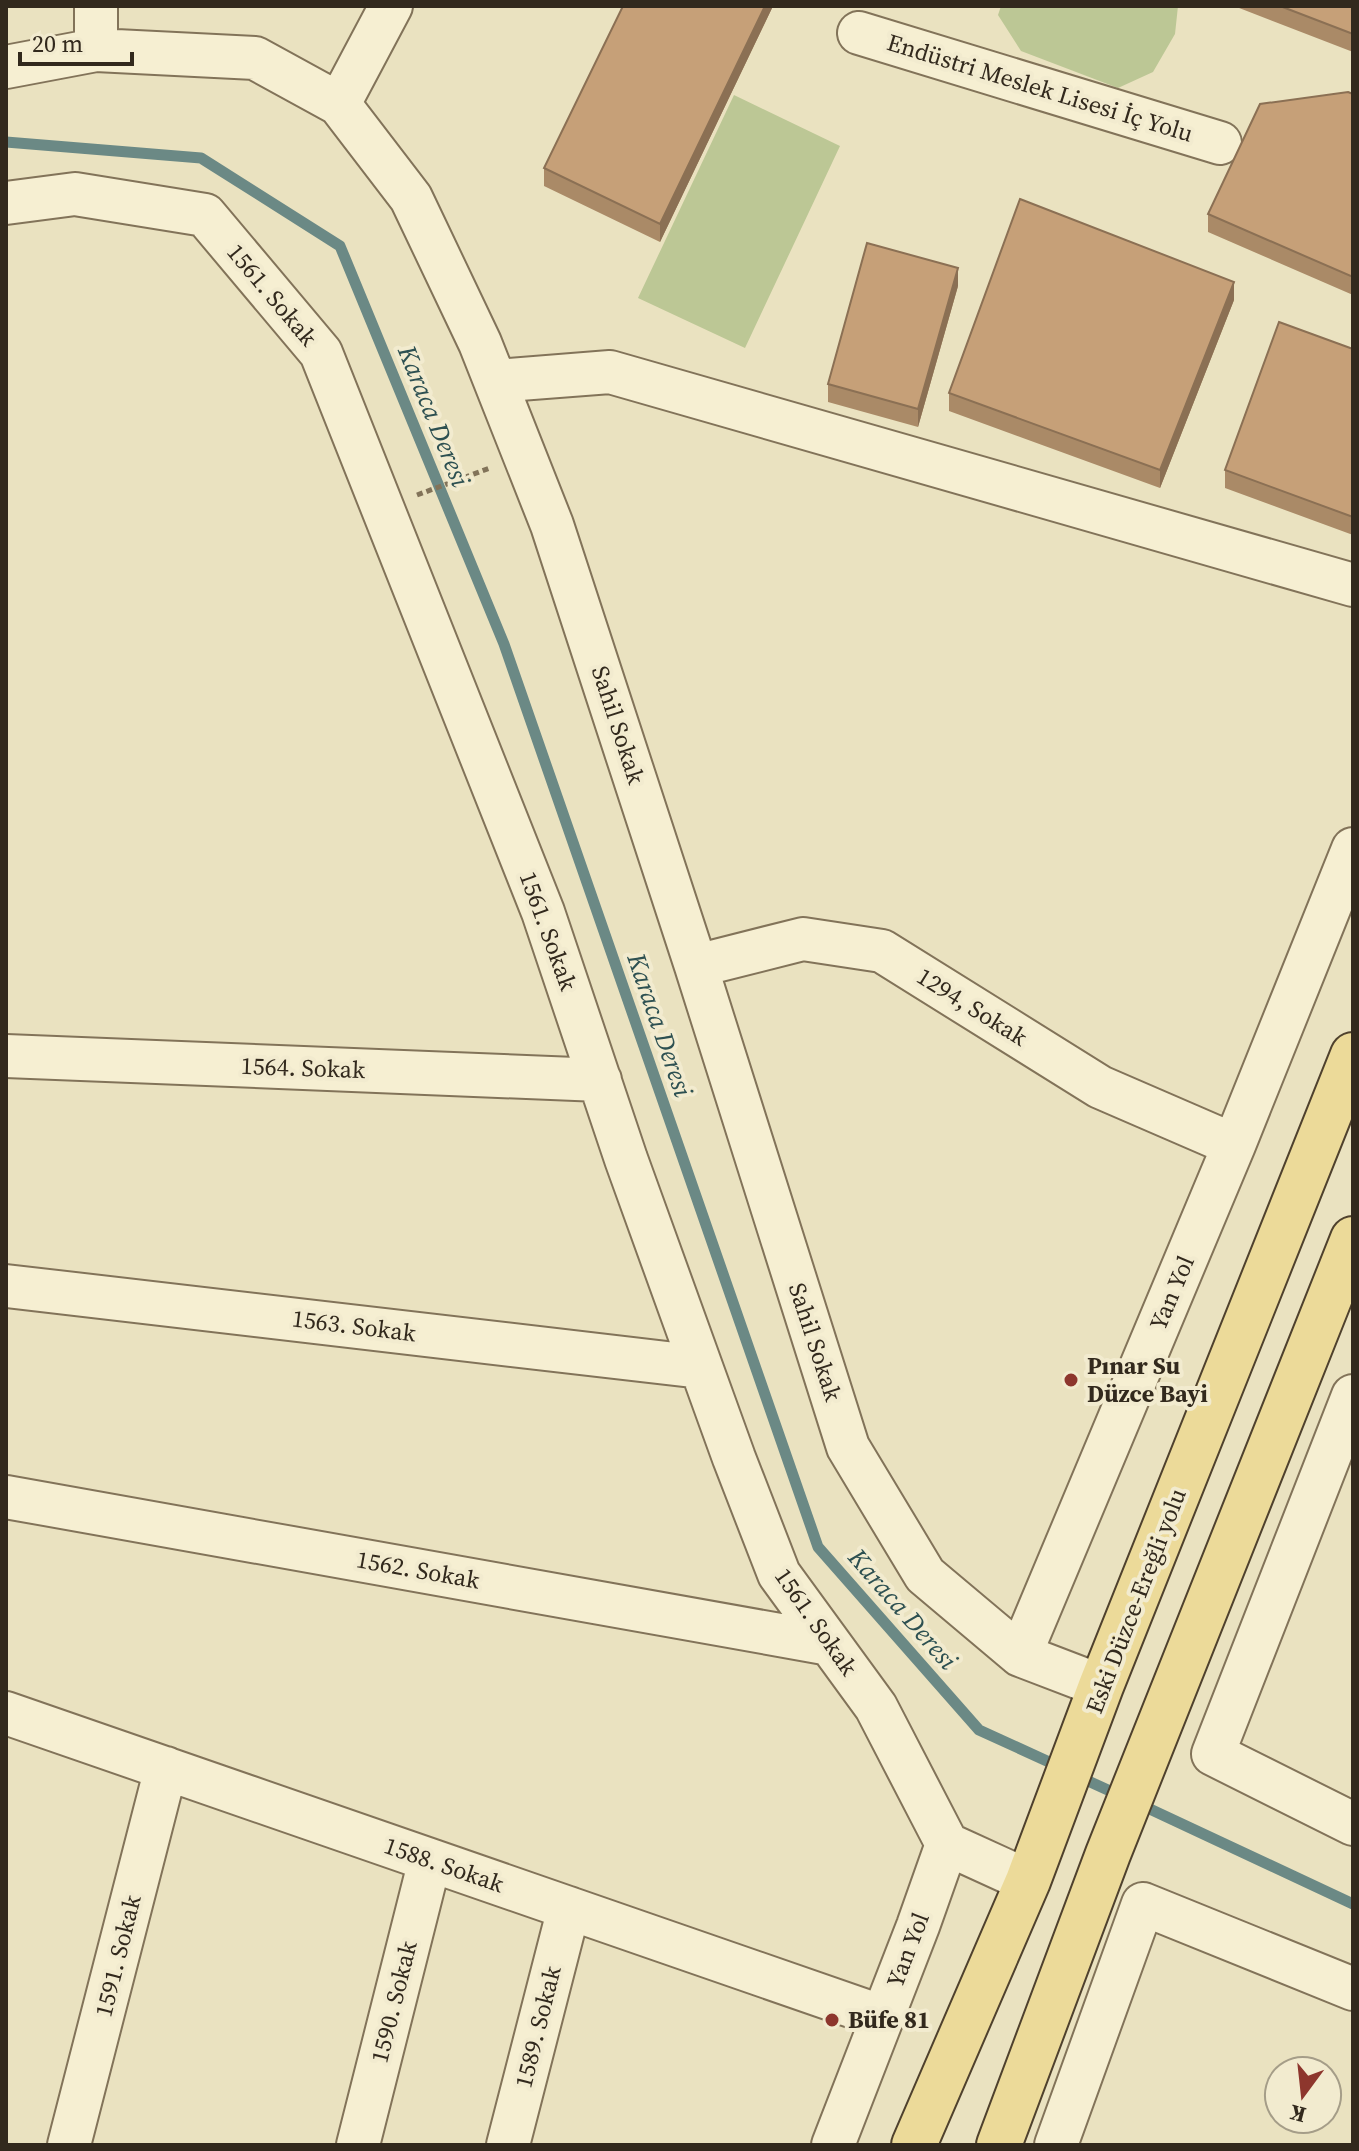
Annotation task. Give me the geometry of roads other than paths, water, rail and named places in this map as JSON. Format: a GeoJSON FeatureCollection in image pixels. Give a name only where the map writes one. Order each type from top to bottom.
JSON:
{"type":"FeatureCollection","features":[{"type":"Feature","properties":{"kind":"main road","name":"Eski Düzce-Ereğli yolu"},"geometry":{"type":"LineString","coordinates":[[914,2145],[1028,1881],[1094,1706],[1353,1055]]}},
{"type":"Feature","properties":{"kind":"main road"},"geometry":{"type":"LineString","coordinates":[[999,2145],[1108,1854],[1353,1239]]}},
{"type":"Feature","properties":{"kind":"street"},"geometry":{"type":"LineString","coordinates":[[96,6],[96,50]]}},
{"type":"Feature","properties":{"kind":"street"},"geometry":{"type":"LineString","coordinates":[[339,104],[391,6]]}},
{"type":"Feature","properties":{"kind":"street","name":"Endüstri Meslek Lisesi İç Yolu"},"geometry":{"type":"LineString","coordinates":[[859,33],[1220,143]]}},
{"type":"Feature","properties":{"kind":"street","name":"Sahil Sokak"},"geometry":{"type":"LineString","coordinates":[[6,67],[96,50],[255,58],[339,104],[411,198],[480,343],[552,525],[848,1447],[925,1575],[1020,1655]]}},
{"type":"Feature","properties":{"kind":"street","name":"1561. Sokak"},"geometry":{"type":"LineString","coordinates":[[6,203],[75,194],[205,215],[321,353],[543,912],[701,1367],[779,1574],[876,1707],[947,1844]]}},
{"type":"Feature","properties":{"kind":"street"},"geometry":{"type":"LineString","coordinates":[[495,381],[610,372],[1353,585]]}},
{"type":"Feature","properties":{"kind":"street","name":"Yan Yol"},"geometry":{"type":"LineString","coordinates":[[1020,1655],[1234,1145],[1353,849]]}},
{"type":"Feature","properties":{"kind":"street","name":"1294, Sokak"},"geometry":{"type":"LineString","coordinates":[[696,966],[803,939],[882,951],[1100,1087],[1234,1145]]}},
{"type":"Feature","properties":{"kind":"street","name":"1564. Sokak"},"geometry":{"type":"LineString","coordinates":[[6,1056],[600,1080]]}},
{"type":"Feature","properties":{"kind":"street","name":"1563. Sokak"},"geometry":{"type":"LineString","coordinates":[[6,1286],[701,1367]]}},
{"type":"Feature","properties":{"kind":"street"},"geometry":{"type":"LineString","coordinates":[[1353,1396],[1213,1754],[1353,1824]]}},
{"type":"Feature","properties":{"kind":"street"},"geometry":{"type":"LineString","coordinates":[[1268,1450],[1321,1474]]}},
{"type":"Feature","properties":{"kind":"street","name":"1562. Sokak"},"geometry":{"type":"LineString","coordinates":[[6,1497],[830,1644]]}},
{"type":"Feature","properties":{"kind":"street"},"geometry":{"type":"LineString","coordinates":[[1020,1655],[1094,1706]]}},
{"type":"Feature","properties":{"kind":"street","name":"1588. Sokak"},"geometry":{"type":"LineString","coordinates":[[6,1713],[883,2017]]}},
{"type":"Feature","properties":{"kind":"street","name":"1591. Sokak"},"geometry":{"type":"LineString","coordinates":[[69,2145],[166,1768]]}},
{"type":"Feature","properties":{"kind":"street"},"geometry":{"type":"LineString","coordinates":[[947,1844],[1028,1881]]}},
{"type":"Feature","properties":{"kind":"street","name":"Yan Yol"},"geometry":{"type":"LineString","coordinates":[[833,2145],[947,1844]]}},
{"type":"Feature","properties":{"kind":"street","name":"1590. Sokak"},"geometry":{"type":"LineString","coordinates":[[358,2145],[430,1860]]}},
{"type":"Feature","properties":{"kind":"street"},"geometry":{"type":"LineString","coordinates":[[1056,2145],[1143,1904],[1353,1989]]}},
{"type":"Feature","properties":{"kind":"street","name":"1589. Sokak"},"geometry":{"type":"LineString","coordinates":[[508,2145],[569,1908]]}},
{"type":"Feature","properties":{"kind":"waterway","name":"Karaca Deresi"},"geometry":{"type":"LineString","coordinates":[[6,142],[201,158],[340,246],[504,644],[818,1547],[979,1730],[1060,1767]]}},
{"type":"Feature","properties":{"kind":"waterway","name":"Karaca Deresi"},"geometry":{"type":"LineString","coordinates":[[1075,1775],[1121,1796]]}},
{"type":"Feature","properties":{"kind":"waterway","name":"Karaca Deresi"},"geometry":{"type":"LineString","coordinates":[[1137,1803],[1353,1904]]}},
{"type":"Feature","properties":{"kind":"place","name":"Pınar Su Düzce Bayi"},"geometry":{"type":"Point","coordinates":[1071,1380]}},
{"type":"Feature","properties":{"kind":"place","name":"Büfe 81"},"geometry":{"type":"Point","coordinates":[832,2020]}}]}
